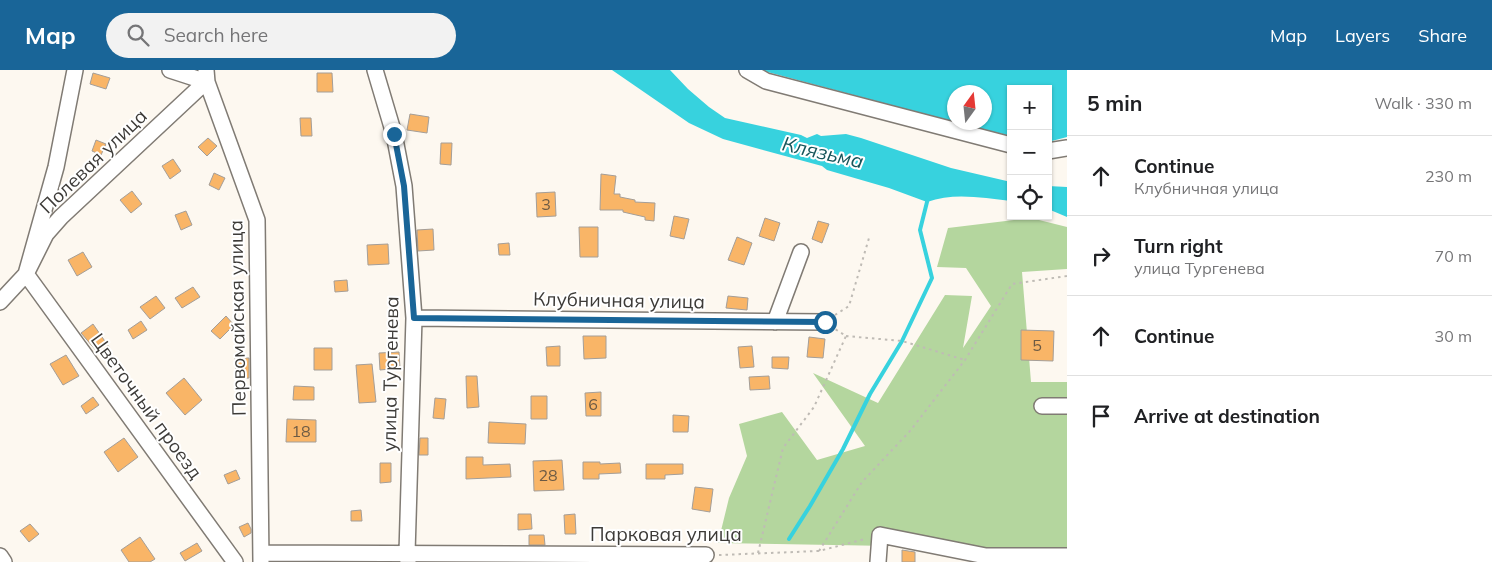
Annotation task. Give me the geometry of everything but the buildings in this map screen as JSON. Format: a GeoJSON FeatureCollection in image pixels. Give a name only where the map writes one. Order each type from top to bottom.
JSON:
{"type":"FeatureCollection","features":[{"type":"Feature","properties":{"kind":"street"},"geometry":{"type":"LineString","coordinates":[[26,274],[56,166],[75,70]]}},
{"type":"Feature","properties":{"kind":"street"},"geometry":{"type":"LineString","coordinates":[[170,70],[207,76]]}},
{"type":"Feature","properties":{"kind":"street","name":"улица Тургенева"},"geometry":{"type":"LineString","coordinates":[[375,70],[394,134],[404,186],[414,318],[408,558]]}},
{"type":"Feature","properties":{"kind":"street"},"geometry":{"type":"LineString","coordinates":[[747,70],[766,81],[1007,144]]}},
{"type":"Feature","properties":{"kind":"street","name":"Полевая улица"},"geometry":{"type":"LineString","coordinates":[[0,302],[26,274],[46,234],[61,217],[207,76]]}},
{"type":"Feature","properties":{"kind":"street","name":"Первомайская улица"},"geometry":{"type":"LineString","coordinates":[[207,76],[257,220],[261,557]]}},
{"type":"Feature","properties":{"kind":"street"},"geometry":{"type":"LineString","coordinates":[[1052,150],[1067,148]]}},
{"type":"Feature","properties":{"kind":"street"},"geometry":{"type":"LineString","coordinates":[[775,322],[801,252]]}},
{"type":"Feature","properties":{"kind":"street","name":"Цветочный проезд"},"geometry":{"type":"LineString","coordinates":[[26,274],[235,562]]}},
{"type":"Feature","properties":{"kind":"street","name":"Клубничная улица"},"geometry":{"type":"LineString","coordinates":[[414,318],[825,322]]}},
{"type":"Feature","properties":{"kind":"street"},"geometry":{"type":"LineString","coordinates":[[1042,406],[1067,406]]}},
{"type":"Feature","properties":{"kind":"street"},"geometry":{"type":"LineString","coordinates":[[878,562],[880,536],[986,556],[1067,556]]}},
{"type":"Feature","properties":{"kind":"street","name":"Парковая улица"},"geometry":{"type":"LineString","coordinates":[[261,557],[408,558],[706,555]]}},
{"type":"Feature","properties":{"kind":"street"},"geometry":{"type":"LineString","coordinates":[[0,556],[4,562]]}},
{"type":"Feature","properties":{"kind":"street"},"geometry":{"type":"LineString","coordinates":[[248,562],[261,557]]}},
{"type":"Feature","properties":{"kind":"path"},"geometry":{"type":"LineString","coordinates":[[868,238],[849,306],[825,322],[846,336],[902,341],[965,360]]}},
{"type":"Feature","properties":{"kind":"path"},"geometry":{"type":"LineString","coordinates":[[819,551],[862,482],[910,431],[965,360],[1012,284],[1067,276]]}},
{"type":"Feature","properties":{"kind":"path"},"geometry":{"type":"LineString","coordinates":[[758,553],[784,448],[814,407],[846,336]]}},
{"type":"Feature","properties":{"kind":"path","name":"Парковая улица"},"geometry":{"type":"LineString","coordinates":[[706,555],[819,551],[880,536]]}},
{"type":"Feature","properties":{"kind":"green space"},"geometry":{"type":"Polygon","coordinates":[[[1014,220],[1039,220],[1067,227],[1067,269],[1022,272],[1031,382],[1067,382],[1067,549],[718,543],[729,498],[747,456],[739,424],[782,412],[817,460],[865,446],[813,373],[878,403],[945,295],[972,296],[963,348],[991,306],[966,268],[937,267],[948,228],[1014,220]]]}},
{"type":"Feature","properties":{"kind":"water","name":"Клязьма"},"geometry":{"type":"Polygon","coordinates":[[[612,70],[670,70],[688,89],[725,118],[807,138],[817,134],[821,136],[846,134],[951,168],[1007,181],[1007,200],[958,196],[927,202],[889,188],[827,170],[822,166],[723,139],[689,123],[612,70]]]}},
{"type":"Feature","properties":{"kind":"water"},"geometry":{"type":"Polygon","coordinates":[[[760,70],[1067,70],[1067,137],[1052,141],[1052,85],[1007,85],[1007,135],[986,130],[992,130],[992,85],[947,85],[947,120],[760,70]]]}},
{"type":"Feature","properties":{"kind":"water"},"geometry":{"type":"Polygon","coordinates":[[[1052,186],[1067,187],[1067,217],[1052,211],[1052,186]]]}},
{"type":"Feature","properties":{"kind":"waterway"},"geometry":{"type":"LineString","coordinates":[[789,539],[843,449],[870,394],[902,341],[932,278],[920,230],[928,198]]}},
{"type":"Feature","properties":{"kind":"route"},"geometry":{"type":"LineString","coordinates":[[394,134],[404,186],[414,318],[825,322]]}}]}
